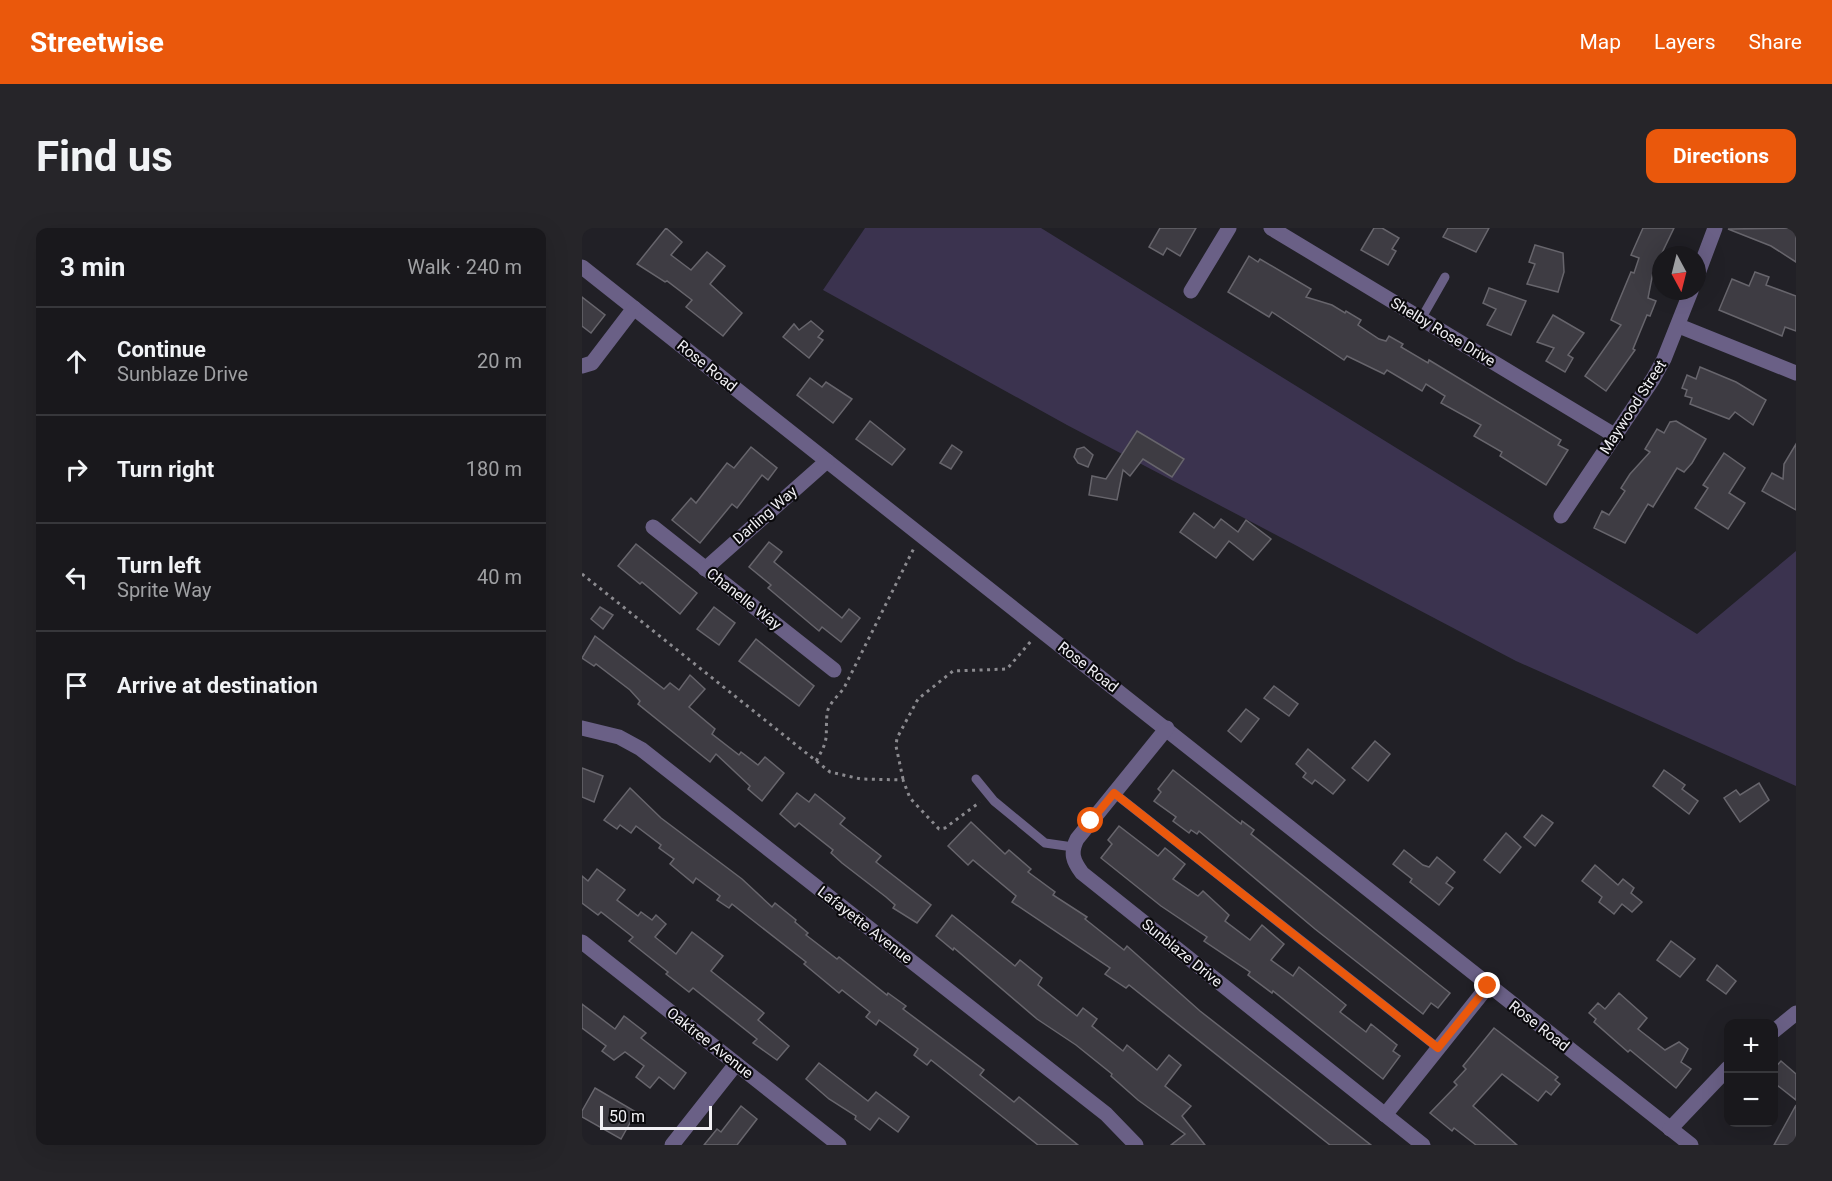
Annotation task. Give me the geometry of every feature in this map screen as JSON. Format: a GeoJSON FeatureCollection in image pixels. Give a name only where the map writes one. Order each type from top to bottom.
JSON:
{"type":"FeatureCollection","features":[{"type":"Feature","properties":{"kind":"street"},"geometry":{"type":"LineString","coordinates":[[1191,291],[1229,228]]}},
{"type":"Feature","properties":{"kind":"street","name":"Shelby Rose Drive"},"geometry":{"type":"LineString","coordinates":[[1271,228],[1614,435]]}},
{"type":"Feature","properties":{"kind":"street"},"geometry":{"type":"LineString","coordinates":[[1706,252],[1715,228]]}},
{"type":"Feature","properties":{"kind":"street","name":"Rose Road"},"geometry":{"type":"LineString","coordinates":[[582,267],[1691,1145]]}},
{"type":"Feature","properties":{"kind":"street","name":"Maywood Street"},"geometry":{"type":"LineString","coordinates":[[1561,516],[1653,379],[1688,300]]}},
{"type":"Feature","properties":{"kind":"street"},"geometry":{"type":"LineString","coordinates":[[582,366],[592,363],[634,308]]}},
{"type":"Feature","properties":{"kind":"street"},"geometry":{"type":"LineString","coordinates":[[1678,326],[1796,373]]}},
{"type":"Feature","properties":{"kind":"street","name":"Darling Way"},"geometry":{"type":"LineString","coordinates":[[705,569],[827,461]]}},
{"type":"Feature","properties":{"kind":"street","name":"Chanelle Way"},"geometry":{"type":"LineString","coordinates":[[653,527],[834,670]]}},
{"type":"Feature","properties":{"kind":"street","name":"Lafayette Avenue"},"geometry":{"type":"LineString","coordinates":[[582,728],[619,737],[641,749],[1106,1114],[1136,1145]]}},
{"type":"Feature","properties":{"kind":"street"},"geometry":{"type":"LineString","coordinates":[[1073,847],[1167,728]]}},
{"type":"Feature","properties":{"kind":"street","name":"Sunblaze Drive"},"geometry":{"type":"LineString","coordinates":[[1073,847],[1072,856],[1082,873],[1423,1145]]}},
{"type":"Feature","properties":{"kind":"street","name":"Oaktree Avenue"},"geometry":{"type":"LineString","coordinates":[[582,942],[839,1145]]}},
{"type":"Feature","properties":{"kind":"street"},"geometry":{"type":"LineString","coordinates":[[1385,1115],[1488,986]]}},
{"type":"Feature","properties":{"kind":"street"},"geometry":{"type":"LineString","coordinates":[[1778,1027],[1796,1013]]}},
{"type":"Feature","properties":{"kind":"street"},"geometry":{"type":"LineString","coordinates":[[672,1145],[736,1064]]}},
{"type":"Feature","properties":{"kind":"street"},"geometry":{"type":"LineString","coordinates":[[1670,1129],[1724,1072]]}},
{"type":"Feature","properties":{"kind":"lane"},"geometry":{"type":"LineString","coordinates":[[1422,319],[1445,277]]}},
{"type":"Feature","properties":{"kind":"lane"},"geometry":{"type":"LineString","coordinates":[[976,779],[988,794],[1045,843],[1073,847]]}},
{"type":"Feature","properties":{"kind":"lane"},"geometry":{"type":"LineString","coordinates":[[1114,793],[1438,1048]]}},
{"type":"Feature","properties":{"kind":"path"},"geometry":{"type":"LineString","coordinates":[[816,761],[828,736],[827,714],[831,703],[845,686],[899,581],[904,564],[922,536]]}},
{"type":"Feature","properties":{"kind":"path"},"geometry":{"type":"LineString","coordinates":[[582,574],[830,772],[861,779],[903,780]]}},
{"type":"Feature","properties":{"kind":"path"},"geometry":{"type":"LineString","coordinates":[[988,794],[977,805],[945,828],[939,829],[910,798],[903,780],[896,746],[897,738],[918,699],[953,671],[1007,669],[1040,629]]}},
{"type":"Feature","properties":{"kind":"shaded area"},"geometry":{"type":"Polygon","coordinates":[[[865,228],[1041,228],[1697,634],[1796,551],[1796,786],[1516,661],[1067,425],[823,290],[865,228]]]}},
{"type":"Feature","properties":{"kind":"building"},"geometry":{"type":"Polygon","coordinates":[[[666,228],[682,242],[671,255],[691,270],[707,252],[725,266],[710,284],[742,313],[723,336],[686,307],[692,300],[667,281],[665,282],[637,264],[666,228]]]}},
{"type":"Feature","properties":{"kind":"building"},"geometry":{"type":"Polygon","coordinates":[[[1160,228],[1196,228],[1180,256],[1167,248],[1163,255],[1149,247],[1160,228]]]}},
{"type":"Feature","properties":{"kind":"building"},"geometry":{"type":"Polygon","coordinates":[[[1374,228],[1382,228],[1399,238],[1392,249],[1396,251],[1388,265],[1361,250],[1374,228]]]}},
{"type":"Feature","properties":{"kind":"building"},"geometry":{"type":"Polygon","coordinates":[[[1448,228],[1489,228],[1476,252],[1443,237],[1448,228]]]}},
{"type":"Feature","properties":{"kind":"building"},"geometry":{"type":"Polygon","coordinates":[[[1643,228],[1674,228],[1665,246],[1652,246],[1652,277],[1648,298],[1656,301],[1650,316],[1647,315],[1633,349],[1635,350],[1606,391],[1585,376],[1621,325],[1611,320],[1639,258],[1631,255],[1643,228]]]}},
{"type":"Feature","properties":{"kind":"building"},"geometry":{"type":"Polygon","coordinates":[[[1796,228],[1796,262],[1771,246],[1728,229],[1796,228]]]}},
{"type":"Feature","properties":{"kind":"building"},"geometry":{"type":"Polygon","coordinates":[[[1535,245],[1563,253],[1564,272],[1558,292],[1527,284],[1535,264],[1529,262],[1535,245]]]}},
{"type":"Feature","properties":{"kind":"building"},"geometry":{"type":"Polygon","coordinates":[[[1249,256],[1258,262],[1260,259],[1311,289],[1306,297],[1332,305],[1345,313],[1346,311],[1361,320],[1358,325],[1379,339],[1386,341],[1389,336],[1403,344],[1401,347],[1428,363],[1429,360],[1561,440],[1558,445],[1568,450],[1546,485],[1500,456],[1502,452],[1474,436],[1481,425],[1441,403],[1445,396],[1426,384],[1422,391],[1387,370],[1384,374],[1347,356],[1344,360],[1272,312],[1269,317],[1228,292],[1249,256]]]}},
{"type":"Feature","properties":{"kind":"building"},"geometry":{"type":"Polygon","coordinates":[[[1755,272],[1769,277],[1766,285],[1796,296],[1796,331],[1785,327],[1782,336],[1719,310],[1732,279],[1749,286],[1755,272]]]}},
{"type":"Feature","properties":{"kind":"building"},"geometry":{"type":"Polygon","coordinates":[[[1489,288],[1526,301],[1511,335],[1487,325],[1496,309],[1483,303],[1489,288]]]}},
{"type":"Feature","properties":{"kind":"building"},"geometry":{"type":"Polygon","coordinates":[[[582,297],[605,315],[591,333],[582,326],[582,297]]]}},
{"type":"Feature","properties":{"kind":"building"},"geometry":{"type":"Polygon","coordinates":[[[1553,315],[1584,333],[1568,355],[1573,358],[1565,372],[1546,361],[1554,348],[1537,342],[1553,315]]]}},
{"type":"Feature","properties":{"kind":"building"},"geometry":{"type":"Polygon","coordinates":[[[811,321],[823,331],[818,337],[823,340],[809,358],[783,337],[794,324],[799,330],[811,321]]]}},
{"type":"Feature","properties":{"kind":"building"},"geometry":{"type":"Polygon","coordinates":[[[1700,367],[1736,382],[1766,400],[1753,425],[1735,412],[1729,419],[1690,404],[1692,398],[1685,396],[1687,390],[1682,388],[1687,375],[1696,379],[1700,367]]]}},
{"type":"Feature","properties":{"kind":"building"},"geometry":{"type":"Polygon","coordinates":[[[810,378],[822,387],[826,382],[852,399],[833,423],[797,395],[810,378]]]}},
{"type":"Feature","properties":{"kind":"building"},"geometry":{"type":"Polygon","coordinates":[[[870,421],[905,449],[892,465],[856,439],[870,421]]]}},
{"type":"Feature","properties":{"kind":"building"},"geometry":{"type":"Polygon","coordinates":[[[1676,421],[1706,439],[1692,463],[1684,472],[1677,468],[1653,507],[1648,504],[1625,543],[1594,528],[1602,511],[1609,515],[1625,491],[1621,488],[1630,474],[1650,452],[1645,449],[1657,429],[1664,433],[1670,422],[1676,421]]]}},
{"type":"Feature","properties":{"kind":"building"},"geometry":{"type":"Polygon","coordinates":[[[1137,431],[1184,459],[1172,477],[1143,459],[1130,476],[1123,470],[1117,500],[1089,495],[1092,476],[1106,479],[1137,431]]]}},
{"type":"Feature","properties":{"kind":"building"},"geometry":{"type":"Polygon","coordinates":[[[1796,444],[1796,510],[1762,491],[1772,473],[1783,479],[1784,464],[1796,444]]]}},
{"type":"Feature","properties":{"kind":"building"},"geometry":{"type":"Polygon","coordinates":[[[952,445],[962,452],[951,469],[940,463],[952,445]]]}},
{"type":"Feature","properties":{"kind":"building"},"geometry":{"type":"Polygon","coordinates":[[[751,447],[777,468],[768,480],[762,475],[737,508],[732,504],[700,543],[672,520],[691,498],[696,503],[727,463],[734,468],[751,447]]]}},
{"type":"Feature","properties":{"kind":"building"},"geometry":{"type":"Polygon","coordinates":[[[1084,447],[1093,455],[1088,467],[1078,463],[1074,457],[1077,449],[1084,447]]]}},
{"type":"Feature","properties":{"kind":"building"},"geometry":{"type":"Polygon","coordinates":[[[1724,453],[1745,468],[1729,493],[1745,503],[1728,529],[1695,508],[1708,488],[1703,485],[1724,453]]]}},
{"type":"Feature","properties":{"kind":"building"},"geometry":{"type":"Polygon","coordinates":[[[1194,513],[1214,528],[1221,519],[1238,532],[1246,520],[1271,539],[1253,560],[1229,541],[1216,558],[1180,532],[1194,513]]]}},
{"type":"Feature","properties":{"kind":"building"},"geometry":{"type":"Polygon","coordinates":[[[769,542],[782,552],[774,562],[842,618],[849,609],[860,618],[841,642],[822,627],[819,631],[768,588],[771,585],[749,567],[769,542]]]}},
{"type":"Feature","properties":{"kind":"building"},"geometry":{"type":"Polygon","coordinates":[[[636,544],[697,593],[680,614],[642,582],[640,584],[618,566],[636,544]]]}},
{"type":"Feature","properties":{"kind":"building"},"geometry":{"type":"Polygon","coordinates":[[[600,607],[613,615],[603,629],[591,619],[600,607]]]}},
{"type":"Feature","properties":{"kind":"building"},"geometry":{"type":"Polygon","coordinates":[[[714,607],[735,623],[719,645],[697,629],[714,607]]]}},
{"type":"Feature","properties":{"kind":"building"},"geometry":{"type":"Polygon","coordinates":[[[595,636],[664,689],[670,683],[679,690],[690,675],[705,689],[689,707],[715,729],[712,734],[739,755],[741,752],[758,765],[765,757],[784,773],[762,801],[748,789],[750,786],[716,754],[710,762],[638,704],[640,701],[630,690],[596,664],[594,666],[582,658],[595,636]]]}},
{"type":"Feature","properties":{"kind":"building"},"geometry":{"type":"Polygon","coordinates":[[[756,639],[814,686],[799,706],[739,661],[756,639]]]}},
{"type":"Feature","properties":{"kind":"building"},"geometry":{"type":"Polygon","coordinates":[[[1274,686],[1298,704],[1289,716],[1264,698],[1274,686]]]}},
{"type":"Feature","properties":{"kind":"building"},"geometry":{"type":"Polygon","coordinates":[[[1246,709],[1259,719],[1241,742],[1228,731],[1246,709]]]}},
{"type":"Feature","properties":{"kind":"building"},"geometry":{"type":"Polygon","coordinates":[[[1375,741],[1390,754],[1368,781],[1352,768],[1375,741]]]}},
{"type":"Feature","properties":{"kind":"building"},"geometry":{"type":"Polygon","coordinates":[[[1308,749],[1345,780],[1333,794],[1315,780],[1312,784],[1303,777],[1306,773],[1296,764],[1308,749]]]}},
{"type":"Feature","properties":{"kind":"building"},"geometry":{"type":"Polygon","coordinates":[[[582,768],[603,776],[594,802],[582,797],[582,768]]]}},
{"type":"Feature","properties":{"kind":"building"},"geometry":{"type":"Polygon","coordinates":[[[1173,770],[1241,824],[1242,821],[1254,830],[1251,834],[1450,993],[1438,1008],[1431,1003],[1423,1014],[1315,929],[1199,831],[1197,834],[1191,830],[1189,833],[1173,821],[1176,817],[1154,801],[1161,792],[1158,789],[1173,770]]]}},
{"type":"Feature","properties":{"kind":"building"},"geometry":{"type":"Polygon","coordinates":[[[1664,770],[1685,785],[1682,789],[1698,801],[1689,814],[1653,786],[1664,770]]]}},
{"type":"Feature","properties":{"kind":"building"},"geometry":{"type":"Polygon","coordinates":[[[1759,783],[1769,800],[1740,822],[1724,798],[1736,790],[1740,795],[1759,783]]]}},
{"type":"Feature","properties":{"kind":"building"},"geometry":{"type":"Polygon","coordinates":[[[630,788],[661,818],[742,879],[772,907],[775,903],[796,920],[795,922],[808,933],[806,935],[837,959],[839,957],[887,995],[888,993],[906,1006],[903,1009],[984,1070],[980,1075],[1014,1102],[1019,1097],[1078,1145],[1038,1145],[931,1060],[927,1065],[914,1055],[918,1049],[879,1020],[876,1025],[866,1017],[870,1012],[842,990],[839,993],[804,964],[806,962],[732,904],[729,908],[717,900],[720,896],[696,878],[693,883],[670,864],[674,859],[659,848],[661,845],[636,826],[631,833],[620,825],[617,829],[604,820],[630,788]]]}},
{"type":"Feature","properties":{"kind":"building"},"geometry":{"type":"Polygon","coordinates":[[[797,793],[809,802],[815,794],[845,818],[840,824],[881,856],[876,862],[931,905],[917,923],[893,908],[895,905],[886,897],[831,853],[833,850],[799,823],[795,827],[780,814],[797,793]]]}},
{"type":"Feature","properties":{"kind":"building"},"geometry":{"type":"Polygon","coordinates":[[[1542,815],[1553,823],[1535,846],[1524,837],[1542,815]]]}},
{"type":"Feature","properties":{"kind":"building"},"geometry":{"type":"Polygon","coordinates":[[[971,822],[1005,854],[1009,850],[1031,869],[1028,872],[1055,892],[1053,895],[1087,917],[1085,919],[1124,950],[1127,946],[1200,1011],[1371,1145],[1330,1145],[1129,985],[1126,988],[1105,974],[1110,968],[1012,902],[1016,896],[973,860],[968,865],[948,846],[971,822]]]}},
{"type":"Feature","properties":{"kind":"building"},"geometry":{"type":"Polygon","coordinates":[[[1119,826],[1158,856],[1165,848],[1185,864],[1173,879],[1198,896],[1203,891],[1229,915],[1225,921],[1250,940],[1262,925],[1284,944],[1271,960],[1293,976],[1299,967],[1346,1005],[1340,1012],[1366,1032],[1371,1024],[1397,1045],[1393,1051],[1400,1056],[1383,1079],[1273,991],[1272,993],[1248,975],[1250,972],[1204,941],[1207,937],[1161,906],[1101,858],[1112,844],[1108,840],[1119,826]]]}},
{"type":"Feature","properties":{"kind":"building"},"geometry":{"type":"Polygon","coordinates":[[[1506,833],[1521,847],[1500,873],[1484,860],[1506,833]]]}},
{"type":"Feature","properties":{"kind":"building"},"geometry":{"type":"Polygon","coordinates":[[[1404,850],[1429,867],[1437,857],[1455,872],[1446,883],[1453,888],[1439,905],[1410,882],[1412,879],[1393,864],[1404,850]]]}},
{"type":"Feature","properties":{"kind":"building"},"geometry":{"type":"Polygon","coordinates":[[[1595,865],[1618,885],[1623,879],[1634,888],[1631,893],[1642,902],[1632,912],[1622,904],[1614,914],[1599,902],[1602,897],[1582,881],[1595,865]]]}},
{"type":"Feature","properties":{"kind":"building"},"geometry":{"type":"Polygon","coordinates":[[[597,869],[625,890],[617,900],[638,916],[641,912],[652,920],[656,915],[666,924],[655,937],[676,954],[692,932],[723,956],[711,971],[764,1013],[758,1020],[789,1046],[777,1060],[753,1043],[757,1039],[693,988],[689,992],[666,974],[668,972],[629,941],[633,937],[601,912],[598,915],[582,903],[582,876],[588,881],[597,869]]]}},
{"type":"Feature","properties":{"kind":"building"},"geometry":{"type":"Polygon","coordinates":[[[952,915],[1015,966],[1020,960],[1042,978],[1038,985],[1077,1016],[1083,1008],[1097,1019],[1092,1026],[1123,1051],[1127,1045],[1157,1070],[1169,1055],[1181,1065],[1165,1086],[1191,1106],[1182,1116],[1205,1145],[1171,1145],[1185,1134],[1138,1100],[1111,1076],[1112,1074],[1076,1045],[1037,1019],[954,948],[953,950],[936,936],[952,915]]]}},
{"type":"Feature","properties":{"kind":"building"},"geometry":{"type":"Polygon","coordinates":[[[1671,941],[1695,959],[1680,977],[1657,960],[1671,941]]]}},
{"type":"Feature","properties":{"kind":"building"},"geometry":{"type":"Polygon","coordinates":[[[1717,965],[1736,981],[1726,994],[1707,980],[1717,965]]]}},
{"type":"Feature","properties":{"kind":"building"},"geometry":{"type":"Polygon","coordinates":[[[1619,993],[1647,1018],[1638,1029],[1665,1050],[1679,1042],[1688,1049],[1681,1062],[1691,1069],[1676,1088],[1630,1050],[1628,1052],[1594,1022],[1596,1019],[1589,1013],[1598,1003],[1605,1009],[1619,993]]]}},
{"type":"Feature","properties":{"kind":"building"},"geometry":{"type":"Polygon","coordinates":[[[582,1004],[615,1029],[624,1016],[646,1033],[641,1038],[686,1073],[674,1089],[659,1077],[650,1088],[636,1077],[644,1066],[625,1052],[614,1060],[602,1051],[606,1046],[582,1028],[582,1004]]]}},
{"type":"Feature","properties":{"kind":"building"},"geometry":{"type":"Polygon","coordinates":[[[1494,1028],[1558,1077],[1555,1080],[1560,1084],[1551,1095],[1546,1091],[1538,1101],[1502,1074],[1473,1106],[1517,1145],[1476,1145],[1454,1128],[1452,1131],[1430,1113],[1457,1085],[1454,1082],[1466,1069],[1463,1066],[1494,1028]]]}},
{"type":"Feature","properties":{"kind":"building"},"geometry":{"type":"Polygon","coordinates":[[[1781,1061],[1796,1074],[1796,1100],[1778,1086],[1778,1064],[1781,1061]]]}},
{"type":"Feature","properties":{"kind":"building"},"geometry":{"type":"Polygon","coordinates":[[[819,1063],[868,1101],[876,1092],[909,1117],[898,1132],[879,1118],[870,1130],[855,1119],[856,1116],[829,1099],[806,1079],[819,1063]]]}},
{"type":"Feature","properties":{"kind":"building"},"geometry":{"type":"Polygon","coordinates":[[[595,1088],[636,1112],[621,1139],[582,1117],[582,1111],[595,1088]]]}},
{"type":"Feature","properties":{"kind":"building"},"geometry":{"type":"Polygon","coordinates":[[[1796,1105],[1796,1145],[1774,1145],[1796,1105]]]}},
{"type":"Feature","properties":{"kind":"building"},"geometry":{"type":"Polygon","coordinates":[[[741,1106],[757,1119],[737,1145],[704,1145],[717,1129],[721,1132],[741,1106]]]}},
{"type":"Feature","properties":{"kind":"route"},"geometry":{"type":"LineString","coordinates":[[1091,821],[1114,793],[1438,1048],[1488,986]]}}]}
